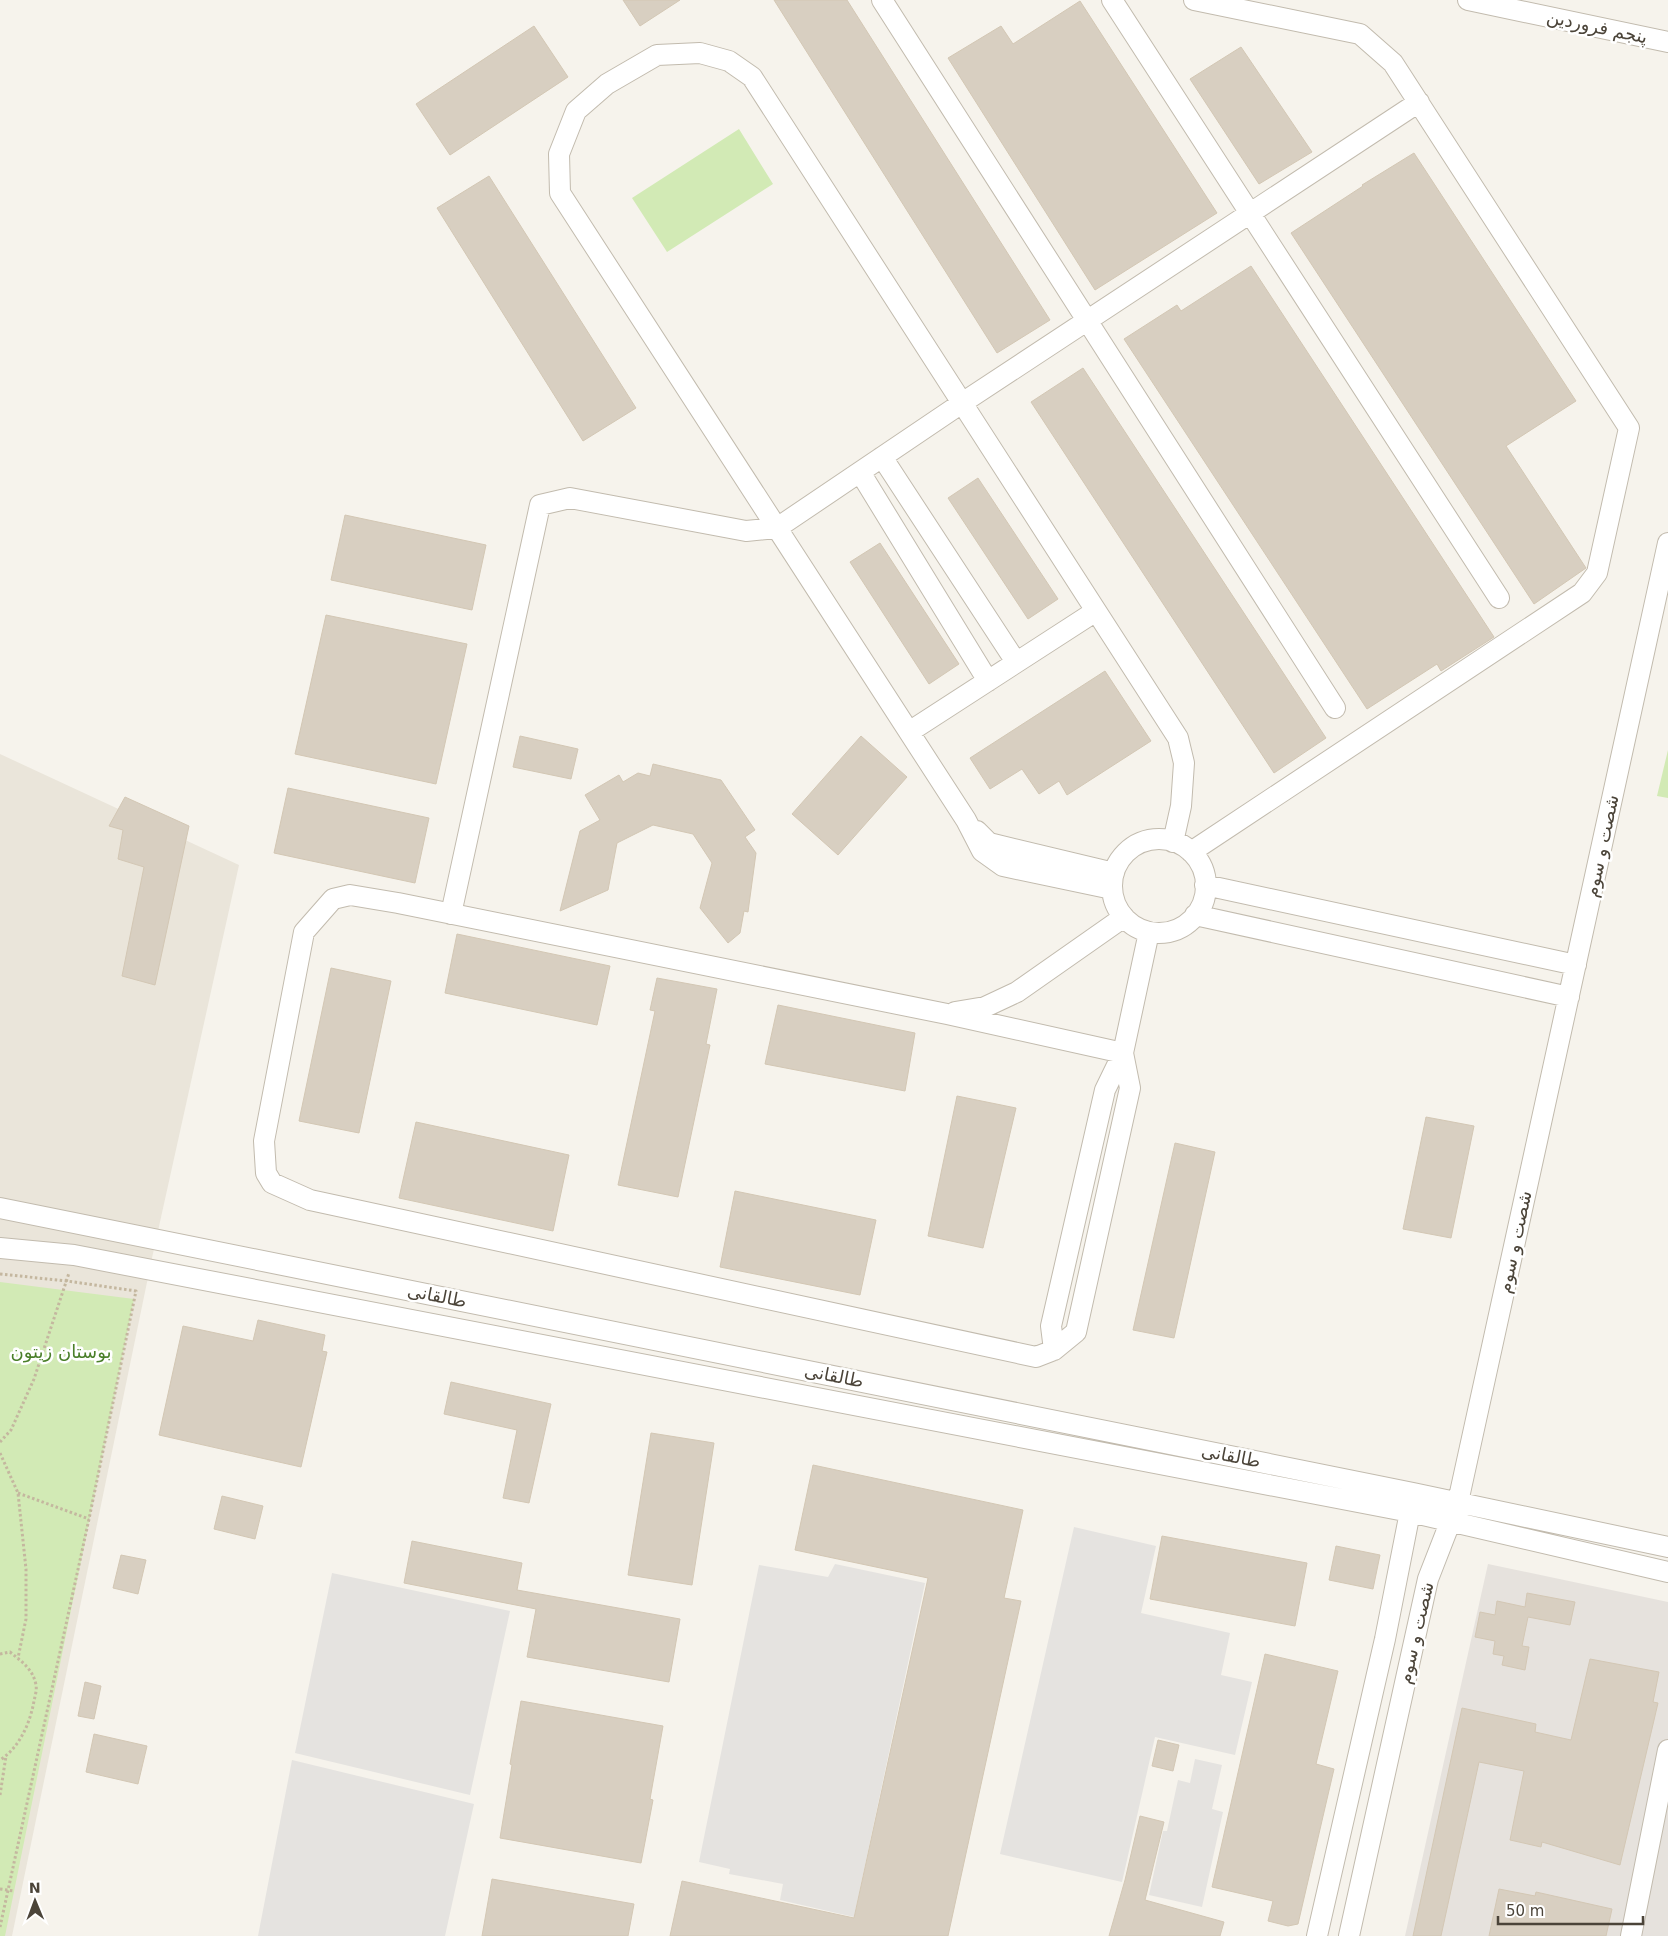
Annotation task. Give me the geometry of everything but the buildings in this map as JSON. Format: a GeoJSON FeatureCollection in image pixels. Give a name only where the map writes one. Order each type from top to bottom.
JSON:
{"type":"FeatureCollection","features":[{"type":"Feature","properties":{"kind":"street"},"geometry":{"type":"LineString","coordinates":[[882,0],[1335,708]]}},
{"type":"Feature","properties":{"kind":"street"},"geometry":{"type":"LineString","coordinates":[[1112,0],[1499,598]]}},
{"type":"Feature","properties":{"kind":"street"},"geometry":{"type":"LineString","coordinates":[[1191,852],[1582,593],[1598,573],[1629,428],[1393,63],[1360,34],[1194,0]]}},
{"type":"Feature","properties":{"kind":"street","name":"پنجم فروردین"},"geometry":{"type":"LineString","coordinates":[[1468,0],[1668,42]]}},
{"type":"Feature","properties":{"kind":"street"},"geometry":{"type":"LineString","coordinates":[[1113,881],[989,843],[966,820],[560,193],[560,154],[576,111],[607,84],[657,55],[700,53],[728,62],[752,77],[1178,738],[1184,763],[1181,806],[1173,842]]}},
{"type":"Feature","properties":{"kind":"street"},"geometry":{"type":"LineString","coordinates":[[451,914],[540,505],[570,498],[746,531],[777,528],[962,402],[1418,102]]}},
{"type":"Feature","properties":{"kind":"street"},"geometry":{"type":"LineString","coordinates":[[882,457],[1016,662]]}},
{"type":"Feature","properties":{"kind":"street"},"geometry":{"type":"LineString","coordinates":[[860,472],[988,681]]}},
{"type":"Feature","properties":{"kind":"street","name":"شصت و سوم"},"geometry":{"type":"LineString","coordinates":[[1349,1936],[1428,1579],[1458,1502],[1668,543]]}},
{"type":"Feature","properties":{"kind":"street"},"geometry":{"type":"LineString","coordinates":[[909,732],[1096,611]]}},
{"type":"Feature","properties":{"kind":"street"},"geometry":{"type":"LineString","coordinates":[[1162,839],[1173,842],[1191,852],[1200,864],[1205,879],[1205,894],[1200,908],[1192,920],[1179,929],[1164,933],[1149,932],[1135,927],[1115,905],[1113,881],[1121,859],[1132,848],[1147,841],[1162,839]]}},
{"type":"Feature","properties":{"kind":"street"},"geometry":{"type":"LineString","coordinates":[[1205,885],[1576,965]]}},
{"type":"Feature","properties":{"kind":"street"},"geometry":{"type":"LineString","coordinates":[[1123,1053],[947,1014],[350,895],[333,899],[304,932],[264,1141],[266,1173],[272,1183],[310,1200],[1036,1357],[1054,1350],[1051,1326],[1104,1090],[1123,1053],[1149,932]]}},
{"type":"Feature","properties":{"kind":"street"},"geometry":{"type":"LineString","coordinates":[[1195,915],[1569,997]]}},
{"type":"Feature","properties":{"kind":"street"},"geometry":{"type":"LineString","coordinates":[[947,1014],[984,1007],[1017,992],[1124,917]]}},
{"type":"Feature","properties":{"kind":"street","name":"طالقانی"},"geometry":{"type":"LineString","coordinates":[[0,1208],[1458,1502],[1668,1547]]}},
{"type":"Feature","properties":{"kind":"street","name":"طالقانی"},"geometry":{"type":"LineString","coordinates":[[0,1248],[74,1255],[1410,1512],[1668,1572]]}},
{"type":"Feature","properties":{"kind":"street"},"geometry":{"type":"LineString","coordinates":[[1317,1936],[1385,1639],[1410,1512]]}},
{"type":"Feature","properties":{"kind":"street"},"geometry":{"type":"LineString","coordinates":[[1630,1936],[1668,1750]]}},
{"type":"Feature","properties":{"kind":"path"},"geometry":{"type":"LineString","coordinates":[[0,1442],[11,1430],[34,1379],[74,1255]]}},
{"type":"Feature","properties":{"kind":"path"},"geometry":{"type":"LineString","coordinates":[[0,1274],[136,1291],[89,1519],[0,1927]]}},
{"type":"Feature","properties":{"kind":"path"},"geometry":{"type":"LineString","coordinates":[[0,1453],[18,1493],[26,1579],[26,1619],[18,1658]]}},
{"type":"Feature","properties":{"kind":"path"},"geometry":{"type":"LineString","coordinates":[[18,1493],[89,1519]]}},
{"type":"Feature","properties":{"kind":"path"},"geometry":{"type":"LineString","coordinates":[[0,1654],[10,1652],[28,1666],[37,1686],[24,1734],[6,1756],[0,1760]]}},
{"type":"Feature","properties":{"kind":"path"},"geometry":{"type":"LineString","coordinates":[[0,1795],[6,1756]]}},
{"type":"Feature","properties":{"kind":"path"},"geometry":{"type":"LineString","coordinates":[[0,1889],[14,1891]]}},
{"type":"Feature","properties":{"kind":"shaded area"},"geometry":{"type":"Polygon","coordinates":[[[0,754],[239,865],[152,1258],[12,1936],[0,1936],[0,754]]]}},
{"type":"Feature","properties":{"kind":"shaded area"},"geometry":{"type":"Polygon","coordinates":[[[1074,1527],[1156,1546],[1141,1613],[1230,1633],[1221,1675],[1252,1682],[1235,1755],[1155,1737],[1122,1882],[1000,1854],[1074,1527]]]}},
{"type":"Feature","properties":{"kind":"shaded area"},"geometry":{"type":"Polygon","coordinates":[[[835,1564],[925,1583],[854,1917],[780,1900],[783,1884],[729,1874],[730,1869],[699,1862],[759,1565],[828,1577],[835,1564]]]}},
{"type":"Feature","properties":{"kind":"shaded area"},"geometry":{"type":"Polygon","coordinates":[[[1488,1564],[1668,1602],[1668,1936],[1405,1936],[1488,1564]]]}},
{"type":"Feature","properties":{"kind":"shaded area"},"geometry":{"type":"Polygon","coordinates":[[[332,1573],[510,1611],[470,1795],[295,1753],[332,1573]]]}},
{"type":"Feature","properties":{"kind":"shaded area"},"geometry":{"type":"Polygon","coordinates":[[[1195,1759],[1222,1765],[1212,1809],[1223,1812],[1202,1907],[1149,1895],[1163,1831],[1167,1831],[1178,1780],[1190,1783],[1195,1759]]]}},
{"type":"Feature","properties":{"kind":"shaded area"},"geometry":{"type":"Polygon","coordinates":[[[292,1760],[474,1804],[445,1936],[258,1936],[292,1760]]]}},
{"type":"Feature","properties":{"kind":"green space"},"geometry":{"type":"Polygon","coordinates":[[[739,129],[773,184],[667,252],[632,198],[739,129]]]}},
{"type":"Feature","properties":{"kind":"green space"},"geometry":{"type":"Polygon","coordinates":[[[1668,750],[1668,798],[1657,796],[1668,750]]]}},
{"type":"Feature","properties":{"kind":"green space","name":"بوستان زیتون"},"geometry":{"type":"Polygon","coordinates":[[[0,1282],[134,1299],[5,1936],[0,1936],[0,1282]]]}}]}
